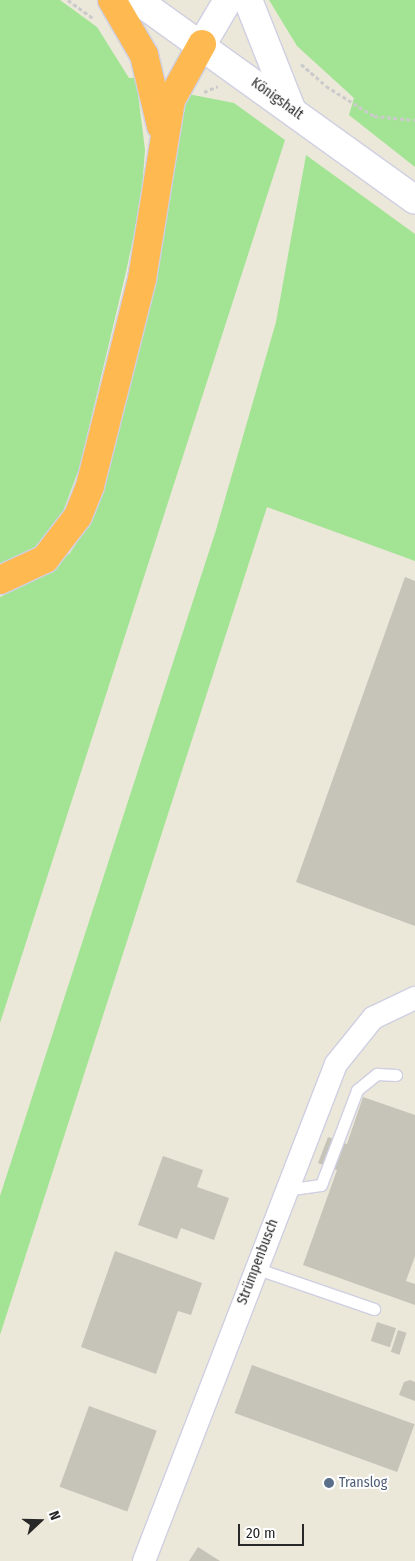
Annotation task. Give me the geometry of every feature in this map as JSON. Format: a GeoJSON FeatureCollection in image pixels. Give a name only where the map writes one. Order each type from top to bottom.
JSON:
{"type":"FeatureCollection","features":[{"type":"Feature","properties":{"kind":"highway"},"geometry":{"type":"LineString","coordinates":[[112,0],[146,61],[164,137]]}},
{"type":"Feature","properties":{"kind":"highway"},"geometry":{"type":"LineString","coordinates":[[0,580],[45,558],[78,516],[90,486],[142,279],[164,137],[179,78],[202,44]]}},
{"type":"Feature","properties":{"kind":"main road","name":"Königshalt"},"geometry":{"type":"LineString","coordinates":[[137,0],[172,10],[202,44],[415,200]]}},
{"type":"Feature","properties":{"kind":"main road"},"geometry":{"type":"LineString","coordinates":[[202,44],[228,0]]}},
{"type":"Feature","properties":{"kind":"main road"},"geometry":{"type":"LineString","coordinates":[[248,0],[292,111]]}},
{"type":"Feature","properties":{"kind":"street","name":"Strümpenbusch"},"geometry":{"type":"LineString","coordinates":[[144,1561],[319,1100],[348,1047],[373,1018],[415,998]]}},
{"type":"Feature","properties":{"kind":"lane"},"geometry":{"type":"LineString","coordinates":[[285,1190],[320,1185],[356,1090],[377,1074],[396,1075]]}},
{"type":"Feature","properties":{"kind":"lane"},"geometry":{"type":"LineString","coordinates":[[256,1268],[374,1310]]}},
{"type":"Feature","properties":{"kind":"path"},"geometry":{"type":"LineString","coordinates":[[304,66],[326,86],[374,116],[415,120]]}},
{"type":"Feature","properties":{"kind":"green space"},"geometry":{"type":"Polygon","coordinates":[[[0,0],[60,0],[97,27],[129,78],[136,78],[145,150],[141,201],[79,469],[62,514],[41,544],[0,568],[0,0]]]}},
{"type":"Feature","properties":{"kind":"green space"},"geometry":{"type":"Polygon","coordinates":[[[269,0],[415,0],[415,167],[349,115],[354,98],[297,46],[269,0]]]}},
{"type":"Feature","properties":{"kind":"green space"},"geometry":{"type":"Polygon","coordinates":[[[188,94],[234,103],[285,140],[0,1023],[0,597],[44,576],[70,553],[88,526],[106,471],[167,212],[178,117],[188,94]]]}},
{"type":"Feature","properties":{"kind":"green space"},"geometry":{"type":"Polygon","coordinates":[[[306,155],[415,234],[415,561],[267,507],[0,1335],[0,1196],[216,530],[276,322],[306,155]]]}},
{"type":"Feature","properties":{"kind":"building"},"geometry":{"type":"Polygon","coordinates":[[[405,577],[415,581],[415,926],[296,882],[405,577]]]}},
{"type":"Feature","properties":{"kind":"building"},"geometry":{"type":"Polygon","coordinates":[[[363,1097],[415,1115],[415,1256],[406,1281],[415,1284],[415,1305],[303,1265],[337,1170],[318,1163],[328,1137],[347,1144],[363,1097]]]}},
{"type":"Feature","properties":{"kind":"building"},"geometry":{"type":"Polygon","coordinates":[[[163,1156],[203,1170],[197,1187],[229,1198],[214,1240],[181,1228],[177,1239],[138,1225],[163,1156]]]}},
{"type":"Feature","properties":{"kind":"building"},"geometry":{"type":"Polygon","coordinates":[[[115,1251],[202,1283],[191,1315],[178,1311],[156,1374],[81,1347],[115,1251]]]}},
{"type":"Feature","properties":{"kind":"building"},"geometry":{"type":"Polygon","coordinates":[[[377,1322],[396,1328],[390,1347],[371,1341],[377,1322]]]}},
{"type":"Feature","properties":{"kind":"building"},"geometry":{"type":"Polygon","coordinates":[[[398,1330],[407,1333],[399,1355],[391,1352],[398,1330]]]}},
{"type":"Feature","properties":{"kind":"building"},"geometry":{"type":"Polygon","coordinates":[[[252,1365],[415,1424],[397,1472],[235,1413],[252,1365]]]}},
{"type":"Feature","properties":{"kind":"building"},"geometry":{"type":"Polygon","coordinates":[[[410,1380],[415,1382],[415,1401],[399,1395],[404,1382],[410,1380]]]}},
{"type":"Feature","properties":{"kind":"building"},"geometry":{"type":"Polygon","coordinates":[[[89,1406],[157,1431],[127,1511],[60,1487],[89,1406]]]}},
{"type":"Feature","properties":{"kind":"building"},"geometry":{"type":"Polygon","coordinates":[[[198,1547],[220,1561],[189,1561],[198,1547]]]}},
{"type":"Feature","properties":{"kind":"place","name":"Translog"},"geometry":{"type":"Point","coordinates":[329,1483]}}]}
